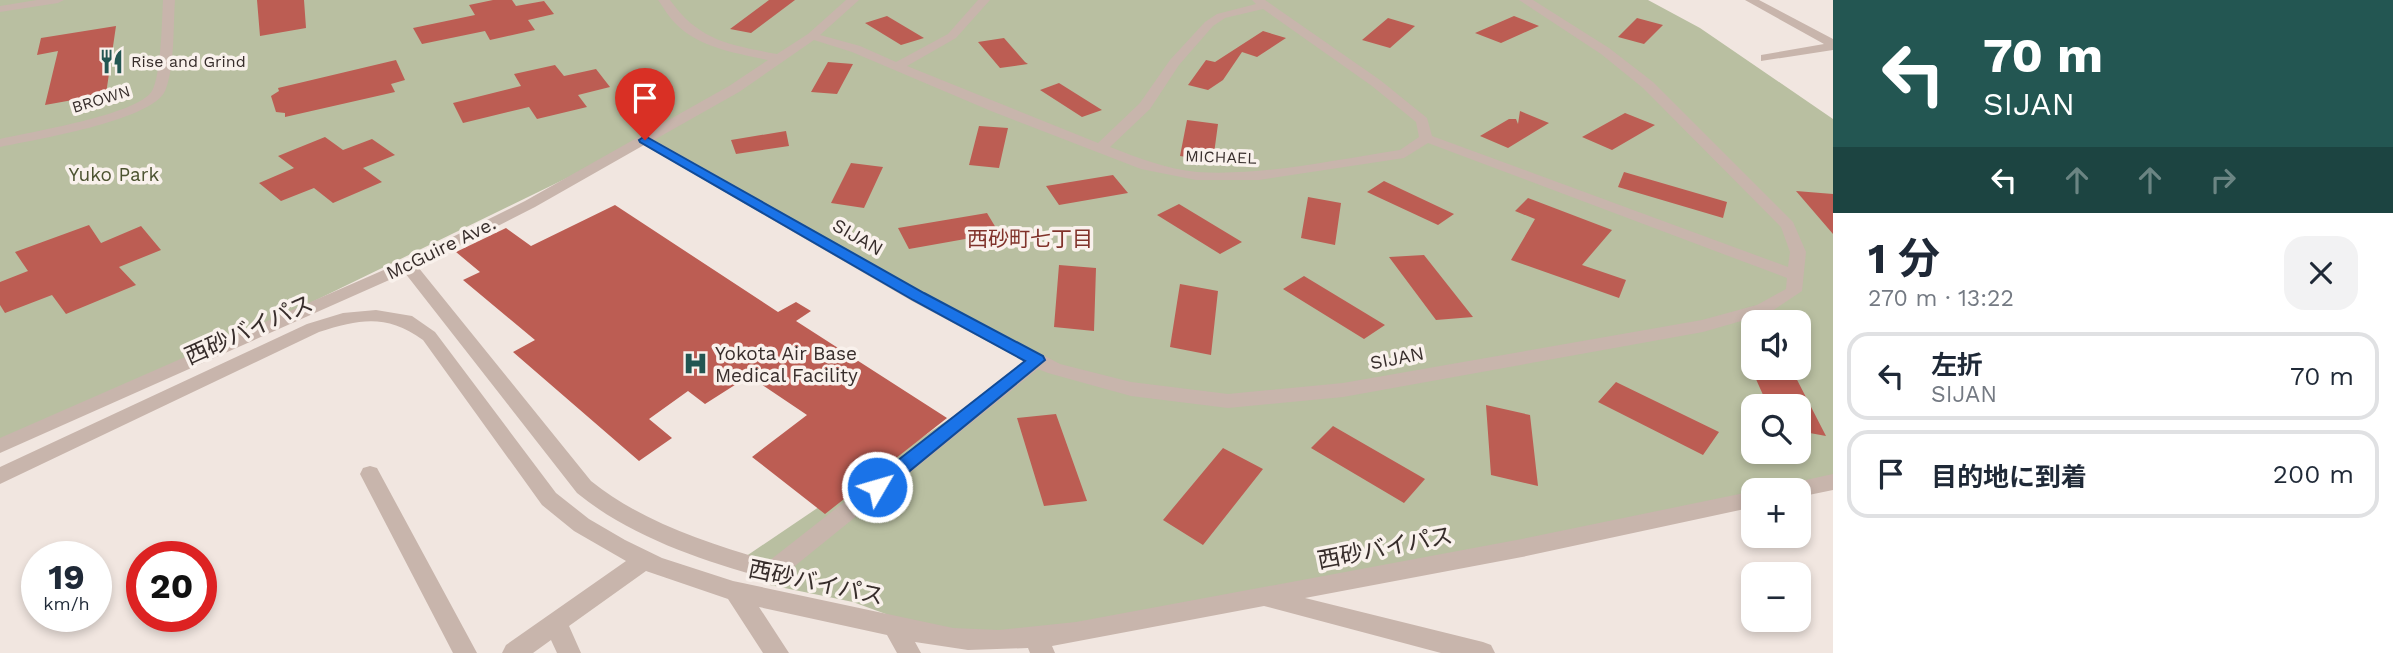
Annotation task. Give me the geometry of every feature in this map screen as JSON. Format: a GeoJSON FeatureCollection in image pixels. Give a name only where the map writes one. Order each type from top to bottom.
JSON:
{"type":"FeatureCollection","features":[{"type":"Feature","properties":{"kind":"street"},"geometry":{"type":"LineString","coordinates":[[3,0],[0,8],[58,0]]}},
{"type":"Feature","properties":{"kind":"street","name":"BROWN"},"geometry":{"type":"LineString","coordinates":[[0,143],[110,117],[150,101],[157,95],[162,80],[169,0]]}},
{"type":"Feature","properties":{"kind":"street","name":"McGuire Ave."},"geometry":{"type":"LineString","coordinates":[[0,446],[408,266],[530,204],[645,140],[781,59],[853,0]]}},
{"type":"Feature","properties":{"kind":"street"},"geometry":{"type":"LineString","coordinates":[[899,65],[952,36],[984,0]]}},
{"type":"Feature","properties":{"kind":"street"},"geometry":{"type":"LineString","coordinates":[[1100,149],[1145,106],[1174,63],[1209,24],[1221,16],[1261,2],[1385,90],[1422,121],[1426,138],[1795,275],[1798,252],[1788,225],[1762,202],[1742,177],[1648,85],[1605,51],[1525,0]]}},
{"type":"Feature","properties":{"kind":"street"},"geometry":{"type":"LineString","coordinates":[[1753,1],[1776,0]]}},
{"type":"Feature","properties":{"kind":"street"},"geometry":{"type":"LineString","coordinates":[[1753,1],[1833,45]]}},
{"type":"Feature","properties":{"kind":"street"},"geometry":{"type":"LineString","coordinates":[[670,2],[675,18],[692,32],[722,46],[781,59]]}},
{"type":"Feature","properties":{"kind":"street","name":"MICHAEL"},"geometry":{"type":"LineString","coordinates":[[812,36],[856,48],[996,108],[1146,166],[1196,176],[1259,176],[1404,154],[1426,138]]}},
{"type":"Feature","properties":{"kind":"street"},"geometry":{"type":"LineString","coordinates":[[1765,58],[1833,45]]}},
{"type":"Feature","properties":{"kind":"street","name":"SIJAN"},"geometry":{"type":"LineString","coordinates":[[645,140],[918,297],[1054,369],[1131,389],[1228,401],[1343,390],[1703,326],[1763,309],[1794,291],[1795,275]]}},
{"type":"Feature","properties":{"kind":"street"},"geometry":{"type":"LineString","coordinates":[[408,266],[584,487],[605,504],[702,551],[772,571],[1037,360]]}},
{"type":"Feature","properties":{"kind":"street","name":"西砂バイパス"},"geometry":{"type":"LineString","coordinates":[[0,476],[290,337],[344,318],[376,316],[406,320],[429,336],[549,499],[573,521],[678,575],[737,594],[954,639],[1038,645],[1076,632],[1522,548],[1741,502]]}},
{"type":"Feature","properties":{"kind":"street"},"geometry":{"type":"LineString","coordinates":[[370,474],[465,653]]}},
{"type":"Feature","properties":{"kind":"street"},"geometry":{"type":"LineString","coordinates":[[1811,487],[1833,482]]}},
{"type":"Feature","properties":{"kind":"street"},"geometry":{"type":"LineString","coordinates":[[514,653],[645,559]]}},
{"type":"Feature","properties":{"kind":"street"},"geometry":{"type":"LineString","coordinates":[[737,594],[777,653]]}},
{"type":"Feature","properties":{"kind":"street"},"geometry":{"type":"LineString","coordinates":[[1265,598],[1483,653]]}},
{"type":"Feature","properties":{"kind":"street"},"geometry":{"type":"LineString","coordinates":[[556,623],[569,653]]}},
{"type":"Feature","properties":{"kind":"street"},"geometry":{"type":"LineString","coordinates":[[894,625],[909,653]]}},
{"type":"Feature","properties":{"kind":"green space","name":"Yuko Park"},"geometry":{"type":"Polygon","coordinates":[[[0,0],[1648,0],[1700,28],[1833,119],[1833,482],[1811,487],[1811,478],[1741,478],[1741,501],[1265,598],[954,639],[853,602],[770,585],[779,577],[739,561],[1032,363],[645,140],[189,362],[0,445],[0,0]]]}},
{"type":"Feature","properties":{"kind":"building"},"geometry":{"type":"Polygon","coordinates":[[[257,0],[304,0],[306,28],[260,36],[257,0]]]}},
{"type":"Feature","properties":{"kind":"building"},"geometry":{"type":"Polygon","coordinates":[[[493,0],[512,0],[516,6],[544,1],[554,14],[528,20],[535,30],[490,40],[485,31],[422,44],[413,28],[475,15],[469,5],[493,0]]]}},
{"type":"Feature","properties":{"kind":"building"},"geometry":{"type":"Polygon","coordinates":[[[769,0],[795,0],[751,33],[730,29],[769,0]]]}},
{"type":"Feature","properties":{"kind":"building"},"geometry":{"type":"Polygon","coordinates":[[[887,16],[924,38],[901,45],[865,23],[887,16]]]}},
{"type":"Feature","properties":{"kind":"building"},"geometry":{"type":"Polygon","coordinates":[[[1514,16],[1539,26],[1501,43],[1475,33],[1514,16]]]}},
{"type":"Feature","properties":{"kind":"building"},"geometry":{"type":"Polygon","coordinates":[[[1388,18],[1415,26],[1390,48],[1362,40],[1388,18]]]}},
{"type":"Feature","properties":{"kind":"building"},"geometry":{"type":"Polygon","coordinates":[[[1637,18],[1663,25],[1644,44],[1618,37],[1637,18]]]}},
{"type":"Feature","properties":{"kind":"building"},"geometry":{"type":"Polygon","coordinates":[[[116,26],[106,94],[45,105],[58,51],[37,55],[41,38],[116,26]]]}},
{"type":"Feature","properties":{"kind":"building"},"geometry":{"type":"Polygon","coordinates":[[[1263,31],[1286,38],[1257,57],[1242,52],[1223,80],[1208,90],[1188,85],[1206,60],[1215,62],[1263,31]]]}},
{"type":"Feature","properties":{"kind":"building"},"geometry":{"type":"Polygon","coordinates":[[[1004,38],[1028,64],[1000,68],[978,42],[1004,38]]]}},
{"type":"Feature","properties":{"kind":"building"},"geometry":{"type":"Polygon","coordinates":[[[396,60],[405,80],[391,84],[395,92],[285,117],[285,113],[276,112],[271,96],[279,91],[278,88],[396,60]]]}},
{"type":"Feature","properties":{"kind":"building"},"geometry":{"type":"Polygon","coordinates":[[[828,62],[853,64],[837,94],[811,92],[828,62]]]}},
{"type":"Feature","properties":{"kind":"building"},"geometry":{"type":"Polygon","coordinates":[[[555,65],[564,76],[596,69],[610,87],[578,95],[587,107],[537,119],[529,107],[463,123],[453,103],[521,86],[514,74],[555,65]]]}},
{"type":"Feature","properties":{"kind":"building"},"geometry":{"type":"Polygon","coordinates":[[[1059,83],[1102,110],[1082,117],[1040,90],[1059,83]]]}},
{"type":"Feature","properties":{"kind":"building"},"geometry":{"type":"Polygon","coordinates":[[[1520,111],[1549,123],[1508,148],[1480,136],[1509,119],[1516,119],[1518,124],[1520,111]]]}},
{"type":"Feature","properties":{"kind":"building"},"geometry":{"type":"Polygon","coordinates":[[[1625,113],[1655,125],[1612,150],[1582,137],[1625,113]]]}},
{"type":"Feature","properties":{"kind":"building"},"geometry":{"type":"Polygon","coordinates":[[[1187,120],[1218,124],[1213,161],[1180,156],[1187,120]]]}},
{"type":"Feature","properties":{"kind":"building"},"geometry":{"type":"Polygon","coordinates":[[[979,126],[1008,128],[999,168],[969,165],[979,126]]]}},
{"type":"Feature","properties":{"kind":"building"},"geometry":{"type":"Polygon","coordinates":[[[786,131],[789,146],[736,154],[731,140],[786,131]]]}},
{"type":"Feature","properties":{"kind":"building"},"geometry":{"type":"Polygon","coordinates":[[[325,137],[343,150],[372,139],[395,155],[363,168],[382,182],[333,203],[314,188],[281,201],[259,183],[294,168],[278,156],[325,137]]]}},
{"type":"Feature","properties":{"kind":"building"},"geometry":{"type":"Polygon","coordinates":[[[851,163],[883,167],[864,208],[831,203],[851,163]]]}},
{"type":"Feature","properties":{"kind":"building"},"geometry":{"type":"Polygon","coordinates":[[[1624,172],[1727,202],[1723,218],[1618,187],[1624,172]]]}},
{"type":"Feature","properties":{"kind":"building"},"geometry":{"type":"Polygon","coordinates":[[[1113,175],[1128,193],[1059,205],[1046,186],[1113,175]]]}},
{"type":"Feature","properties":{"kind":"building"},"geometry":{"type":"Polygon","coordinates":[[[1384,181],[1454,214],[1438,225],[1367,192],[1384,181]]]}},
{"type":"Feature","properties":{"kind":"building"},"geometry":{"type":"Polygon","coordinates":[[[1796,191],[1833,194],[1833,234],[1796,191]]]}},
{"type":"Feature","properties":{"kind":"building"},"geometry":{"type":"Polygon","coordinates":[[[1308,197],[1341,203],[1335,245],[1301,238],[1308,197]]]}},
{"type":"Feature","properties":{"kind":"building"},"geometry":{"type":"Polygon","coordinates":[[[1528,198],[1612,230],[1582,265],[1626,280],[1619,298],[1511,260],[1535,219],[1515,211],[1528,198]]]}},
{"type":"Feature","properties":{"kind":"building"},"geometry":{"type":"Polygon","coordinates":[[[1179,204],[1242,242],[1220,254],[1157,215],[1179,204]]]}},
{"type":"Feature","properties":{"kind":"building","name":"Yokota Air Base Medical Facility"},"geometry":{"type":"Polygon","coordinates":[[[615,205],[778,312],[796,302],[811,311],[796,321],[947,418],[825,514],[752,457],[807,415],[749,376],[705,404],[688,391],[649,419],[672,438],[639,461],[513,352],[535,340],[463,280],[480,272],[456,252],[506,228],[531,246],[615,205]]]}},
{"type":"Feature","properties":{"kind":"building"},"geometry":{"type":"Polygon","coordinates":[[[987,213],[999,233],[909,249],[898,228],[987,213]]]}},
{"type":"Feature","properties":{"kind":"building"},"geometry":{"type":"Polygon","coordinates":[[[89,225],[101,243],[141,226],[161,250],[119,267],[136,285],[66,314],[52,295],[5,313],[0,305],[0,282],[28,271],[15,252],[89,225]]]}},
{"type":"Feature","properties":{"kind":"building"},"geometry":{"type":"Polygon","coordinates":[[[1424,255],[1473,317],[1436,320],[1389,257],[1424,255]]]}},
{"type":"Feature","properties":{"kind":"building"},"geometry":{"type":"Polygon","coordinates":[[[1059,265],[1096,268],[1094,331],[1054,327],[1059,265]]]}},
{"type":"Feature","properties":{"kind":"building"},"geometry":{"type":"Polygon","coordinates":[[[1304,276],[1385,325],[1364,339],[1283,289],[1304,276]]]}},
{"type":"Feature","properties":{"kind":"building"},"geometry":{"type":"Polygon","coordinates":[[[1180,284],[1218,291],[1211,355],[1170,347],[1180,284]]]}},
{"type":"Feature","properties":{"kind":"building"},"geometry":{"type":"Polygon","coordinates":[[[1756,380],[1797,380],[1804,394],[1763,394],[1756,380]]]}},
{"type":"Feature","properties":{"kind":"building"},"geometry":{"type":"Polygon","coordinates":[[[1616,382],[1719,432],[1703,455],[1598,402],[1616,382]]]}},
{"type":"Feature","properties":{"kind":"building"},"geometry":{"type":"Polygon","coordinates":[[[1486,405],[1530,415],[1538,486],[1491,475],[1486,405]]]}},
{"type":"Feature","properties":{"kind":"building"},"geometry":{"type":"Polygon","coordinates":[[[1811,407],[1826,436],[1811,433],[1811,407]]]}},
{"type":"Feature","properties":{"kind":"building"},"geometry":{"type":"Polygon","coordinates":[[[1056,414],[1087,501],[1044,506],[1017,418],[1056,414]]]}},
{"type":"Feature","properties":{"kind":"building"},"geometry":{"type":"Polygon","coordinates":[[[1333,426],[1425,479],[1404,503],[1311,448],[1333,426]]]}},
{"type":"Feature","properties":{"kind":"building"},"geometry":{"type":"Polygon","coordinates":[[[1223,448],[1263,469],[1203,545],[1163,520],[1223,448]]]}},
{"type":"Feature","properties":{"kind":"place","name":"Rise and Grind"},"geometry":{"type":"Point","coordinates":[111,61]}},
{"type":"Feature","properties":{"kind":"place","name":"Yokota Air Base Medical Facility"},"geometry":{"type":"Point","coordinates":[695,364]}},
{"type":"Feature","properties":{"kind":"district","name":"西砂町七丁目"},"geometry":{"type":"Point","coordinates":[1030,238]}},
{"type":"Feature","properties":{"kind":"route"},"geometry":{"type":"LineString","coordinates":[[645,140],[789,220],[918,297],[1037,360],[877,487]]}}]}
